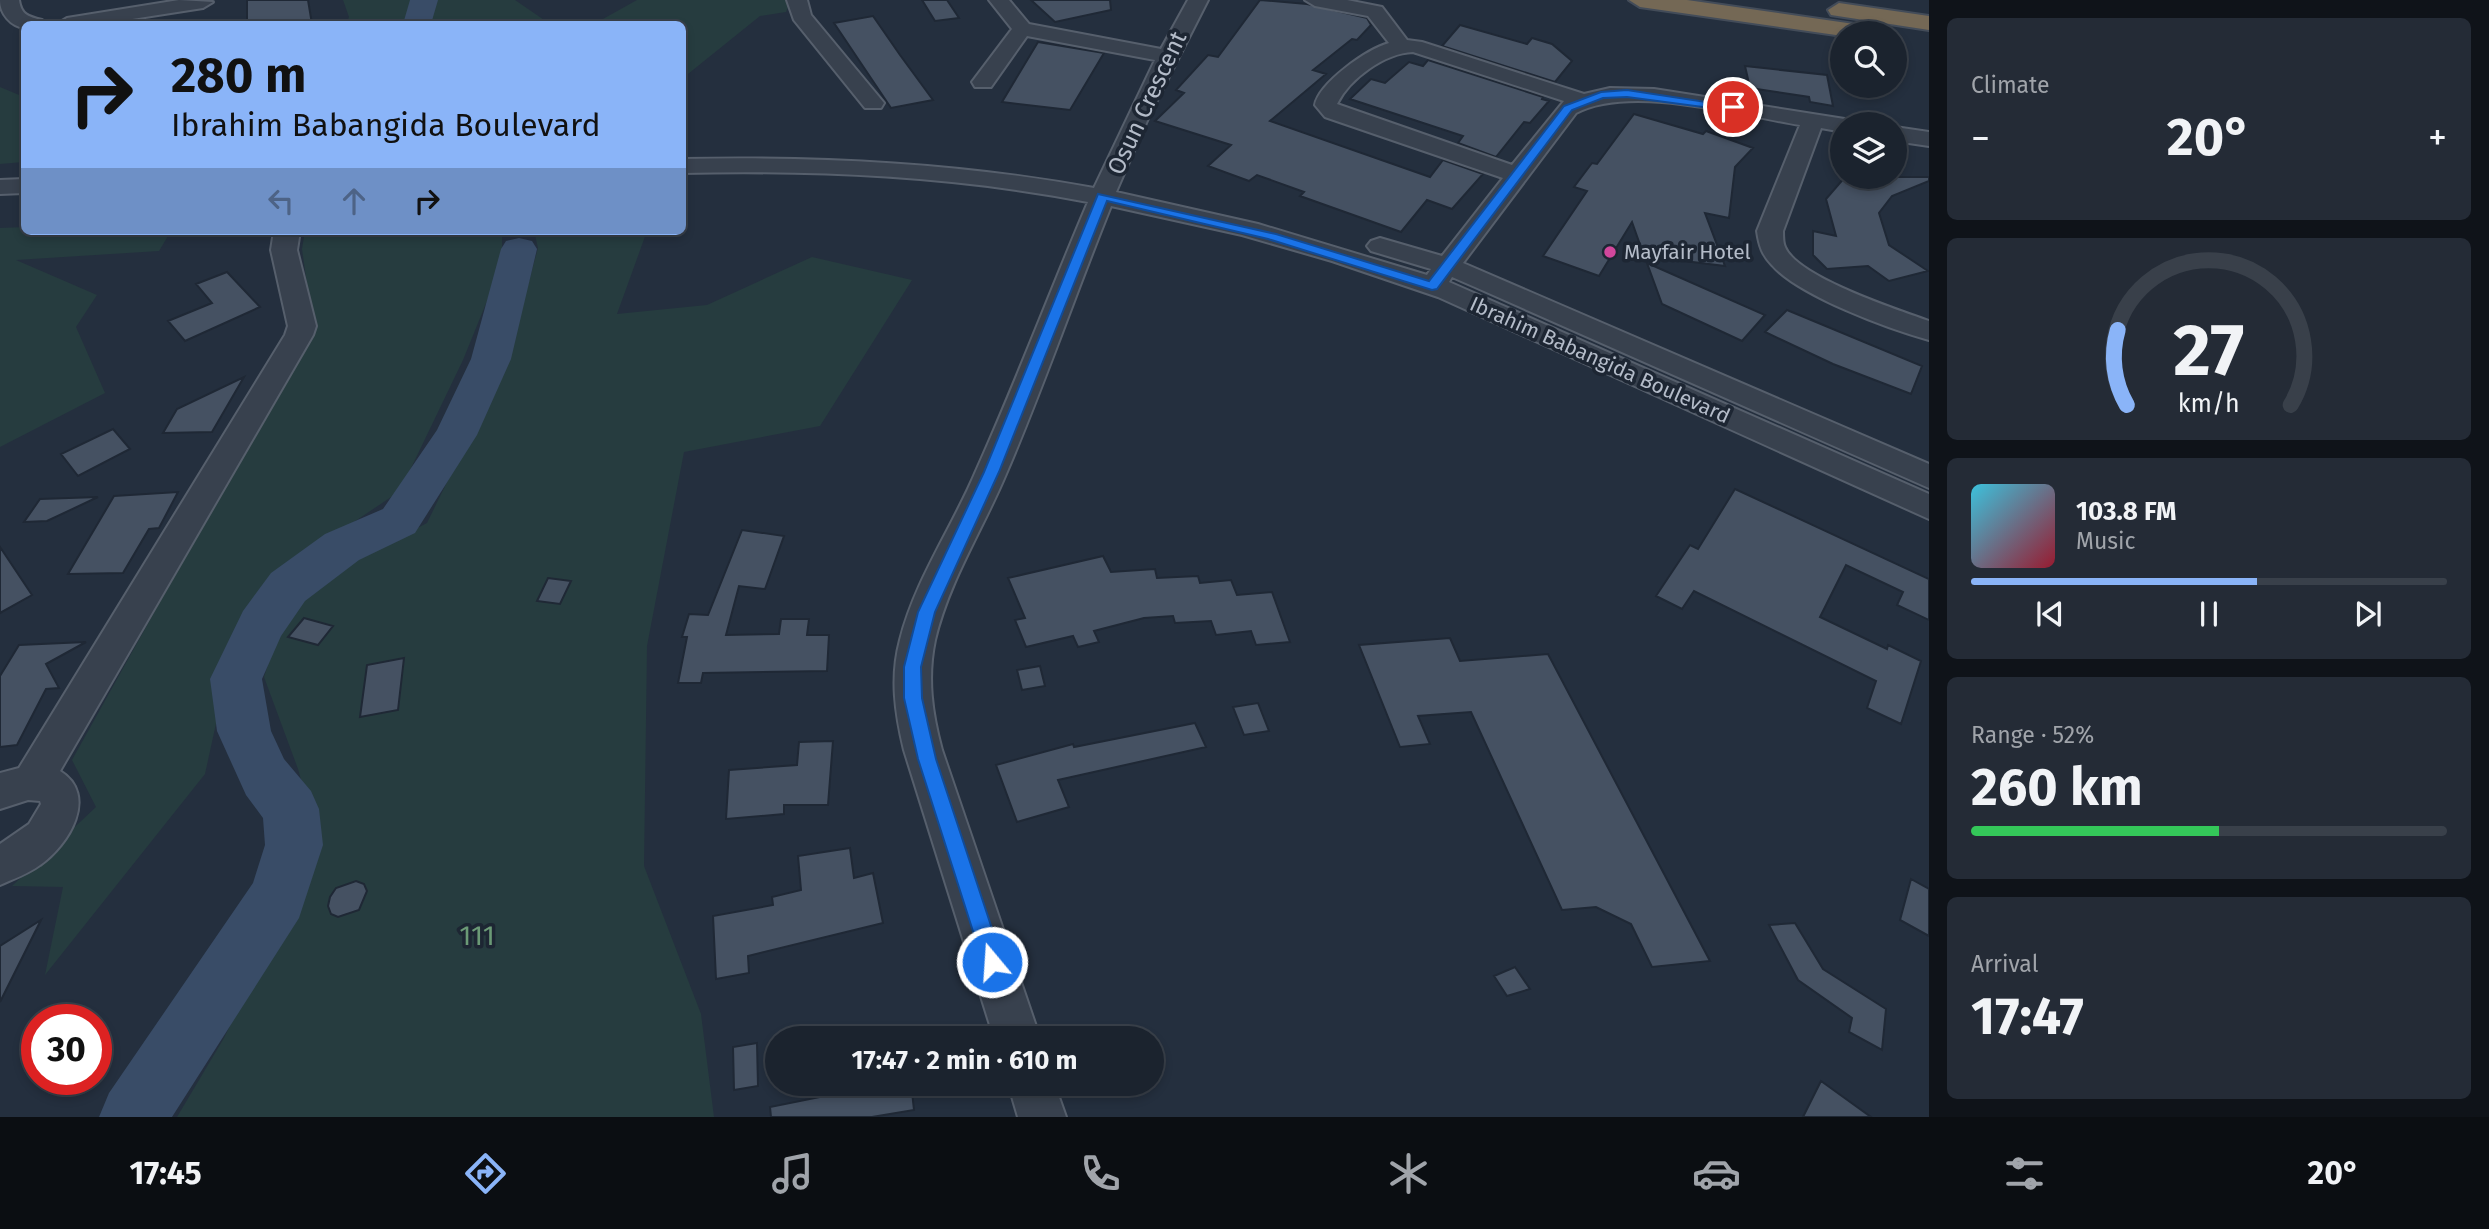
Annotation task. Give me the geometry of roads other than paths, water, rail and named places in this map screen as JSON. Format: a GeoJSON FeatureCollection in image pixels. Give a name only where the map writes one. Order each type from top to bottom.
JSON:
{"type":"FeatureCollection","features":[{"type":"Feature","properties":{"kind":"highway"},"geometry":{"type":"LineString","coordinates":[[1640,0],[1830,27]]}},
{"type":"Feature","properties":{"kind":"highway"},"geometry":{"type":"LineString","coordinates":[[1767,0],[1929,23]]}},
{"type":"Feature","properties":{"kind":"highway"},"geometry":{"type":"LineString","coordinates":[[1800,23],[1929,34]]}},
{"type":"Feature","properties":{"kind":"highway"},"geometry":{"type":"LineString","coordinates":[[1907,39],[1929,42]]}},
{"type":"Feature","properties":{"kind":"street"},"geometry":{"type":"LineString","coordinates":[[9,0],[10,9],[21,22]]}},
{"type":"Feature","properties":{"kind":"street"},"geometry":{"type":"LineString","coordinates":[[797,0],[801,16],[873,103]]}},
{"type":"Feature","properties":{"kind":"street"},"geometry":{"type":"LineString","coordinates":[[999,0],[1022,29],[1166,56]]}},
{"type":"Feature","properties":{"kind":"street","name":"Osun Crescent"},"geometry":{"type":"LineString","coordinates":[[1013,1026],[927,759],[913,698],[913,667],[926,612],[992,472],[1107,187],[1166,56],[1198,0]]}},
{"type":"Feature","properties":{"kind":"street"},"geometry":{"type":"LineString","coordinates":[[1315,0],[1375,11],[1400,45]]}},
{"type":"Feature","properties":{"kind":"street"},"geometry":{"type":"LineString","coordinates":[[85,21],[203,1],[206,21]]}},
{"type":"Feature","properties":{"kind":"street"},"geometry":{"type":"LineString","coordinates":[[982,82],[1022,29]]}},
{"type":"Feature","properties":{"kind":"street"},"geometry":{"type":"LineString","coordinates":[[1518,175],[1333,112],[1326,105],[1327,99],[1377,52],[1400,45],[1415,46],[1582,100]]}},
{"type":"Feature","properties":{"kind":"street"},"geometry":{"type":"LineString","coordinates":[[1440,276],[1568,108],[1582,100],[1627,93],[1654,95],[1830,123]]}},
{"type":"Feature","properties":{"kind":"street"},"geometry":{"type":"LineString","coordinates":[[1813,120],[1770,231],[1773,249],[1789,267],[1811,284],[1929,331]]}},
{"type":"Feature","properties":{"kind":"street"},"geometry":{"type":"LineString","coordinates":[[1907,136],[1929,139]]}},
{"type":"Feature","properties":{"kind":"street","name":"Ibrahim Babangida Boulevard"},"geometry":{"type":"LineString","coordinates":[[686,147],[866,148],[1012,162],[1107,187],[1272,236],[1440,276],[1929,477]]}},
{"type":"Feature","properties":{"kind":"street","name":"Ibrahim Babangida Boulevard"},"geometry":{"type":"LineString","coordinates":[[686,166],[809,165],[1107,187]]}},
{"type":"Feature","properties":{"kind":"street"},"geometry":{"type":"LineString","coordinates":[[0,187],[21,186]]}},
{"type":"Feature","properties":{"kind":"street"},"geometry":{"type":"LineString","coordinates":[[0,208],[21,207]]}},
{"type":"Feature","properties":{"kind":"street"},"geometry":{"type":"LineString","coordinates":[[16,787],[299,335],[302,326],[284,250],[286,235]]}},
{"type":"Feature","properties":{"kind":"street","name":"Ibrahim Babangida Boulevard"},"geometry":{"type":"LineString","coordinates":[[1440,276],[1630,371],[1929,507]]}},
{"type":"Feature","properties":{"kind":"street"},"geometry":{"type":"LineString","coordinates":[[0,865],[33,849],[56,822],[61,798],[55,788],[16,787]]}},
{"type":"Feature","properties":{"kind":"street"},"geometry":{"type":"LineString","coordinates":[[1035,1096],[1042,1117]]}},
{"type":"Feature","properties":{"kind":"waterway"},"geometry":{"type":"LineString","coordinates":[[418,21],[424,0]]}},
{"type":"Feature","properties":{"kind":"waterway"},"geometry":{"type":"LineString","coordinates":[[133,1117],[278,898],[294,845],[291,809],[265,777],[244,731],[236,679],[261,625],[288,587],[342,547],[399,521],[456,435],[491,359],[519,249]]}},
{"type":"Feature","properties":{"kind":"place","name":"Mayfair Hotel"},"geometry":{"type":"Point","coordinates":[1610,252]}},
{"type":"Feature","properties":{"kind":"park label","name":"111"},"geometry":{"type":"Point","coordinates":[477,935]}}]}
